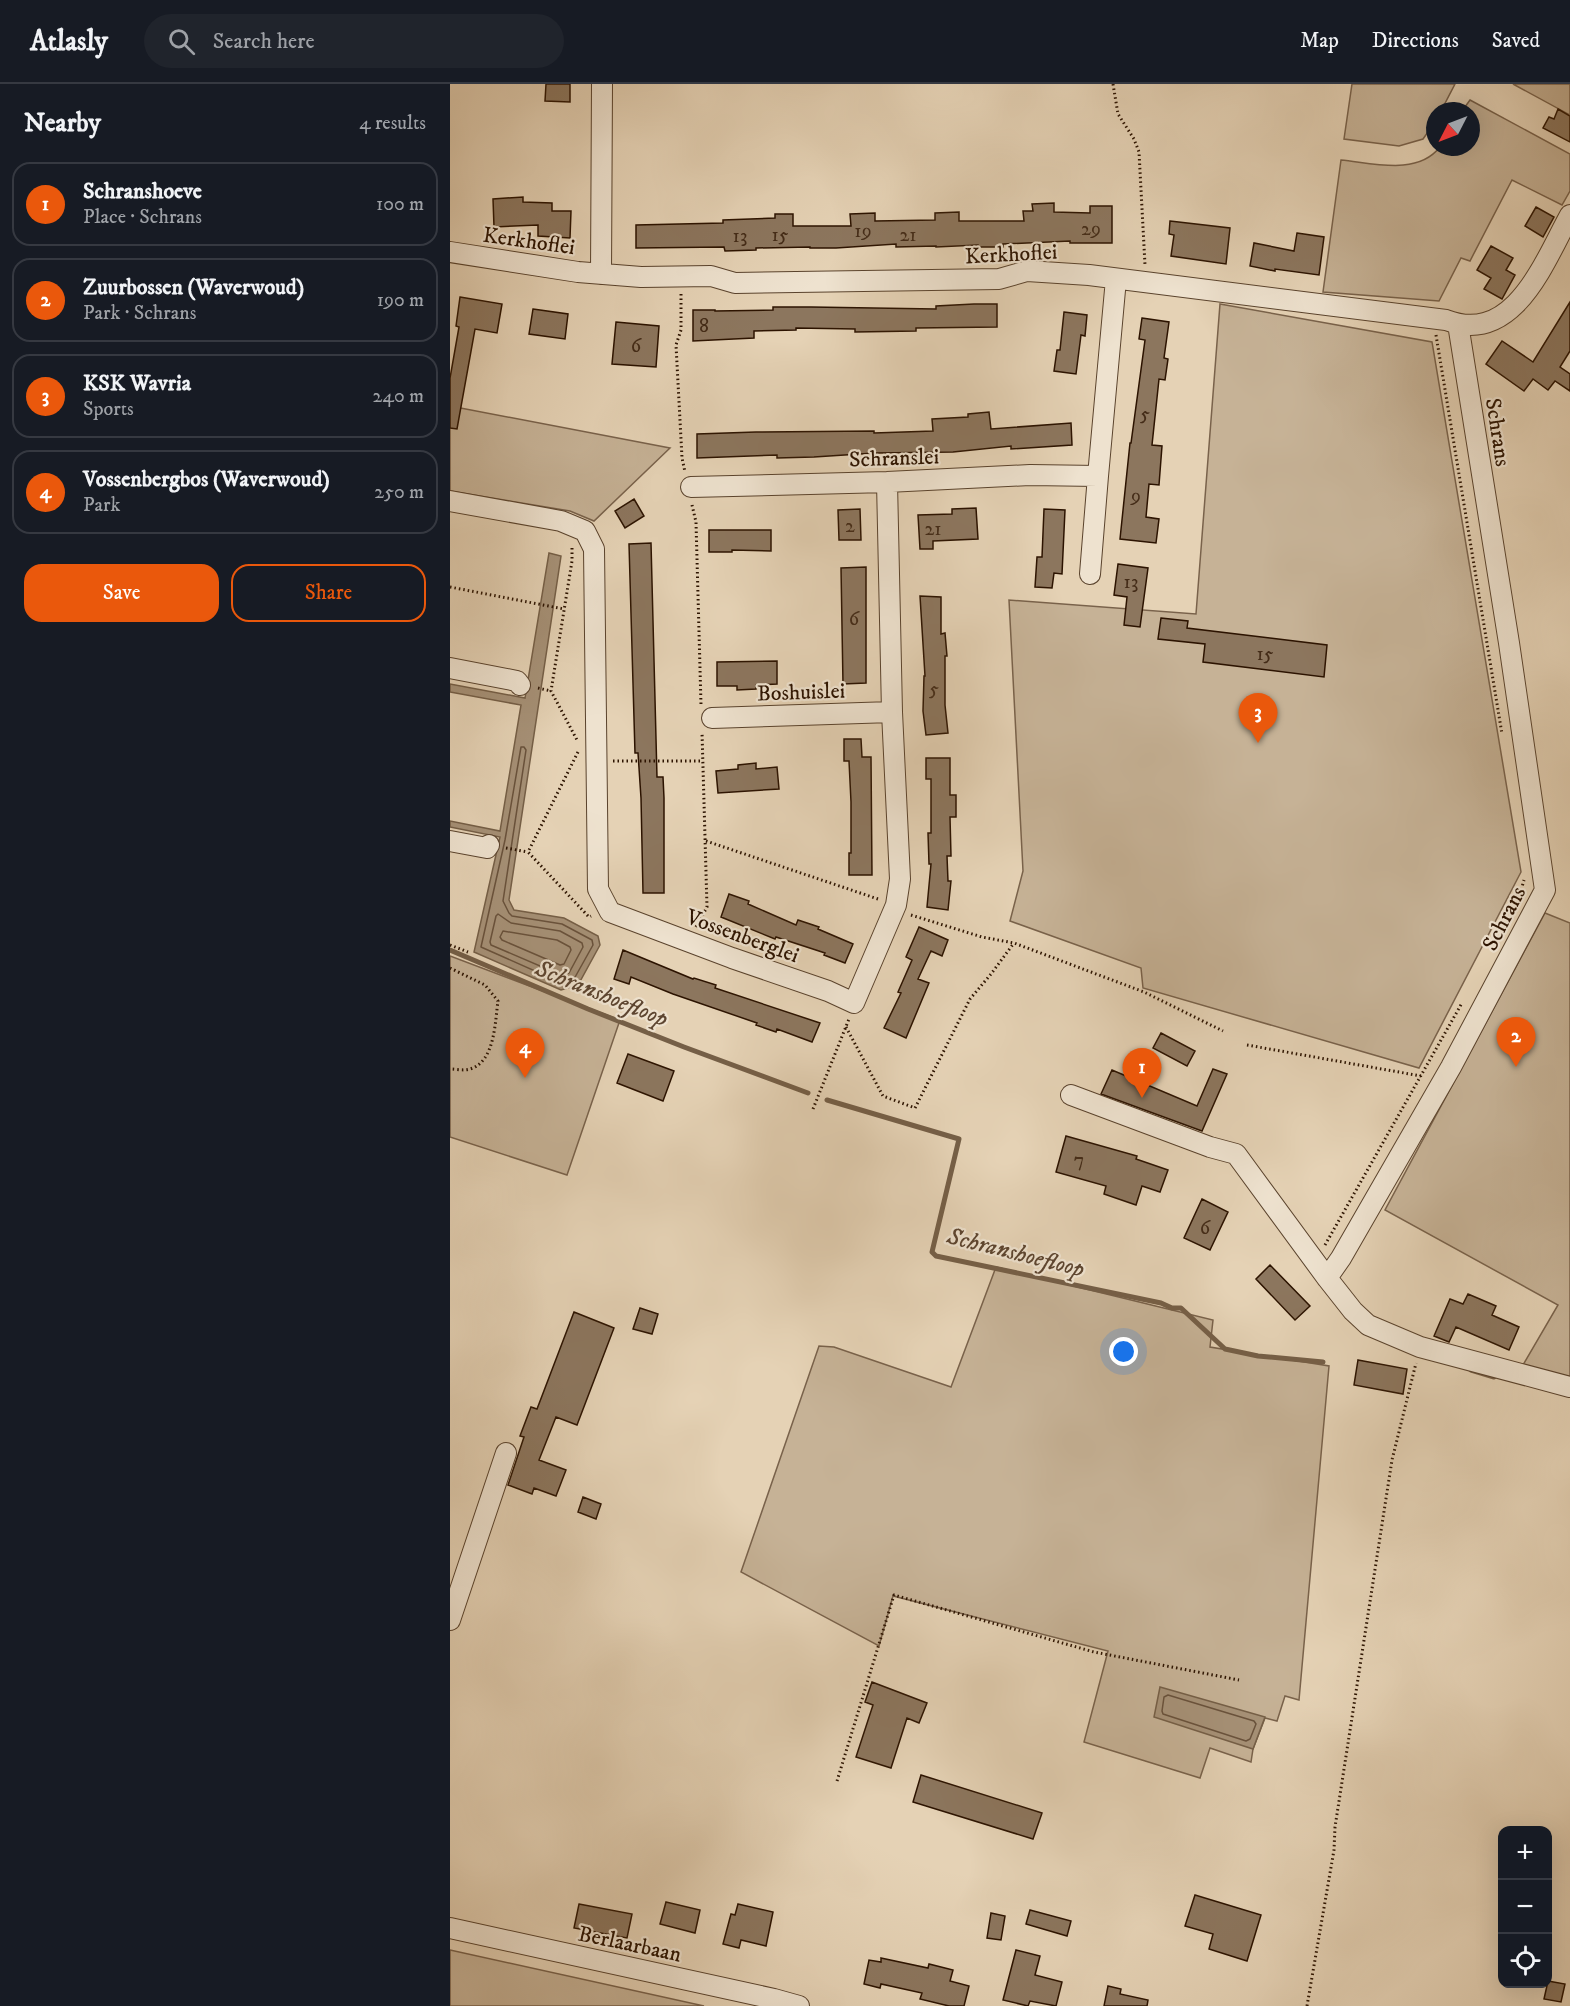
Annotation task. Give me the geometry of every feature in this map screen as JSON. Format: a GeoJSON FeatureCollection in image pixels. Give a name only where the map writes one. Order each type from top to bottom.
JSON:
{"type":"FeatureCollection","features":[{"type":"Feature","properties":{"kind":"street","name":"Kerkhoflei"},"geometry":{"type":"LineString","coordinates":[[601,274],[602,84]]}},
{"type":"Feature","properties":{"kind":"street","name":"Kerkhoflei"},"geometry":{"type":"LineString","coordinates":[[450,252],[601,274],[641,277],[711,276],[735,283],[999,279],[1027,271],[1089,275],[1433,318],[1458,324],[1480,324],[1497,318],[1515,306],[1529,290],[1570,215]]}},
{"type":"Feature","properties":{"kind":"street"},"geometry":{"type":"LineString","coordinates":[[1090,574],[1116,279]]}},
{"type":"Feature","properties":{"kind":"street","name":"Schrans"},"geometry":{"type":"LineString","coordinates":[[1327,1278],[1341,1258],[1451,1067],[1545,891],[1509,644],[1458,324]]}},
{"type":"Feature","properties":{"kind":"street","name":"Schranslei"},"geometry":{"type":"LineString","coordinates":[[689,488],[1030,475],[1098,476]]}},
{"type":"Feature","properties":{"kind":"street"},"geometry":{"type":"LineString","coordinates":[[854,1003],[896,905],[900,879],[892,712],[887,482]]}},
{"type":"Feature","properties":{"kind":"street"},"geometry":{"type":"LineString","coordinates":[[450,501],[561,521],[585,531],[594,549],[598,889],[610,912]]}},
{"type":"Feature","properties":{"kind":"street"},"geometry":{"type":"LineString","coordinates":[[450,668],[517,681],[520,685]]}},
{"type":"Feature","properties":{"kind":"street","name":"Boshuislei"},"geometry":{"type":"LineString","coordinates":[[705,717],[892,712]]}},
{"type":"Feature","properties":{"kind":"street"},"geometry":{"type":"LineString","coordinates":[[450,841],[487,848],[489,845]]}},
{"type":"Feature","properties":{"kind":"street","name":"Vossenberglei"},"geometry":{"type":"LineString","coordinates":[[610,912],[828,991],[854,1003]]}},
{"type":"Feature","properties":{"kind":"street"},"geometry":{"type":"LineString","coordinates":[[1071,1095],[1210,1148],[1236,1154],[1327,1278],[1353,1311],[1368,1325],[1420,1347],[1570,1387]]}},
{"type":"Feature","properties":{"kind":"street"},"geometry":{"type":"LineString","coordinates":[[450,1620],[506,1453]]}},
{"type":"Feature","properties":{"kind":"street","name":"Berlaarbaan"},"geometry":{"type":"LineString","coordinates":[[450,1928],[799,2006]]}},
{"type":"Feature","properties":{"kind":"path"},"geometry":{"type":"LineString","coordinates":[[1113,84],[1118,114],[1134,139],[1141,163],[1145,283]]}},
{"type":"Feature","properties":{"kind":"path"},"geometry":{"type":"LineString","coordinates":[[681,277],[681,330],[676,345],[682,458],[696,522],[705,717],[703,761],[707,907],[688,942]]}},
{"type":"Feature","properties":{"kind":"path"},"geometry":{"type":"LineString","coordinates":[[1433,318],[1503,738]]}},
{"type":"Feature","properties":{"kind":"path"},"geometry":{"type":"LineString","coordinates":[[576,527],[570,540],[573,553],[550,691],[579,746],[528,852],[589,917],[610,912]]}},
{"type":"Feature","properties":{"kind":"path"},"geometry":{"type":"LineString","coordinates":[[450,587],[564,609]]}},
{"type":"Feature","properties":{"kind":"path"},"geometry":{"type":"LineString","coordinates":[[596,762],[703,761]]}},
{"type":"Feature","properties":{"kind":"path"},"geometry":{"type":"LineString","coordinates":[[705,841],[896,905],[908,914],[982,937],[1014,943],[1144,992],[1223,1031]]}},
{"type":"Feature","properties":{"kind":"path"},"geometry":{"type":"LineString","coordinates":[[1519,900],[1524,878]]}},
{"type":"Feature","properties":{"kind":"path"},"geometry":{"type":"LineString","coordinates":[[846,1027],[884,1096],[915,1108],[970,999],[1014,943]]}},
{"type":"Feature","properties":{"kind":"path"},"geometry":{"type":"LineString","coordinates":[[450,945],[468,952]]}},
{"type":"Feature","properties":{"kind":"path"},"geometry":{"type":"LineString","coordinates":[[450,968],[485,985],[498,1001],[492,1042],[484,1059],[470,1069],[450,1069]]}},
{"type":"Feature","properties":{"kind":"path"},"geometry":{"type":"LineString","coordinates":[[1315,1262],[1465,999]]}},
{"type":"Feature","properties":{"kind":"path"},"geometry":{"type":"LineString","coordinates":[[813,1109],[854,1003]]}},
{"type":"Feature","properties":{"kind":"path"},"geometry":{"type":"LineString","coordinates":[[1246,1044],[1421,1076]]}},
{"type":"Feature","properties":{"kind":"path"},"geometry":{"type":"LineString","coordinates":[[1306,2006],[1334,1850],[1335,1827],[1392,1460],[1420,1347]]}},
{"type":"Feature","properties":{"kind":"path"},"geometry":{"type":"LineString","coordinates":[[837,1781],[894,1595],[1094,1652],[1239,1680]]}},
{"type":"Feature","properties":{"kind":"shaded area"},"geometry":{"type":"Polygon","coordinates":[[[1352,84],[1455,84],[1446,102],[1426,102],[1426,135],[1423,139],[1399,146],[1344,139],[1352,84]]]}},
{"type":"Feature","properties":{"kind":"shaded area"},"geometry":{"type":"Polygon","coordinates":[[[1513,84],[1570,84],[1570,115],[1513,84]]]}},
{"type":"Feature","properties":{"kind":"shaded area"},"geometry":{"type":"Polygon","coordinates":[[[1480,105],[1570,154],[1570,191],[1562,205],[1512,180],[1470,261],[1461,258],[1439,301],[1323,292],[1341,160],[1394,166],[1419,162],[1430,156],[1480,156],[1480,105]]]}},
{"type":"Feature","properties":{"kind":"shaded area"},"geometry":{"type":"Polygon","coordinates":[[[1220,304],[1432,342],[1521,872],[1419,1068],[1143,988],[1141,968],[1010,921],[1023,871],[1009,600],[1196,614],[1220,304]]]}},
{"type":"Feature","properties":{"kind":"shaded area"},"geometry":{"type":"Polygon","coordinates":[[[450,406],[670,448],[594,521],[570,511],[450,491],[450,406]]]}},
{"type":"Feature","properties":{"kind":"shaded area"},"geometry":{"type":"Polygon","coordinates":[[[1545,913],[1570,923],[1570,1377],[1523,1365],[1558,1305],[1385,1210],[1545,913]]]}},
{"type":"Feature","properties":{"kind":"shaded area"},"geometry":{"type":"Polygon","coordinates":[[[450,956],[620,1020],[567,1175],[450,1137],[450,956]]]}},
{"type":"Feature","properties":{"kind":"shaded area"},"geometry":{"type":"Polygon","coordinates":[[[996,1267],[1213,1320],[1210,1347],[1329,1366],[1299,1700],[1285,1696],[1277,1721],[1265,1718],[1253,1749],[1251,1762],[1210,1748],[1200,1778],[1084,1742],[1108,1651],[893,1596],[879,1646],[741,1572],[819,1346],[834,1347],[951,1387],[996,1267]]]}},
{"type":"Feature","properties":{"kind":"shaded area"},"geometry":{"type":"Polygon","coordinates":[[[450,1950],[704,2006],[450,2006],[450,1950]]]}},
{"type":"Feature","properties":{"kind":"water"},"geometry":{"type":"Polygon","coordinates":[[[549,553],[561,556],[509,900],[514,910],[564,918],[598,936],[600,945],[578,985],[561,990],[474,952],[500,837],[450,827],[450,821],[500,831],[521,705],[450,692],[450,684],[525,698],[549,553]]]}},
{"type":"Feature","properties":{"kind":"water"},"geometry":{"type":"Polygon","coordinates":[[[1160,1687],[1265,1717],[1253,1749],[1154,1717],[1160,1687]]]}},
{"type":"Feature","properties":{"kind":"building"},"geometry":{"type":"Polygon","coordinates":[[[546,84],[570,84],[570,102],[545,101],[546,84]]]}},
{"type":"Feature","properties":{"kind":"building"},"geometry":{"type":"Polygon","coordinates":[[[1558,109],[1570,116],[1570,142],[1543,128],[1549,117],[1554,119],[1558,109]]]}},
{"type":"Feature","properties":{"kind":"building"},"geometry":{"type":"Polygon","coordinates":[[[523,197],[523,202],[552,203],[552,211],[571,211],[570,238],[538,236],[538,225],[494,227],[493,199],[523,197]]]}},
{"type":"Feature","properties":{"kind":"building"},"geometry":{"type":"Polygon","coordinates":[[[1054,203],[1054,212],[1090,213],[1090,206],[1112,206],[1112,243],[1070,243],[1070,241],[1003,244],[1003,247],[978,247],[978,245],[896,247],[896,244],[725,251],[724,247],[636,248],[636,225],[723,223],[723,220],[775,218],[775,214],[793,214],[793,226],[851,226],[850,214],[875,213],[875,221],[935,220],[935,213],[959,212],[959,221],[1024,221],[1023,211],[1033,211],[1032,204],[1054,203]]]}},
{"type":"Feature","properties":{"kind":"building"},"geometry":{"type":"Polygon","coordinates":[[[1536,207],[1554,217],[1543,237],[1525,226],[1536,207]]]}},
{"type":"Feature","properties":{"kind":"building"},"geometry":{"type":"Polygon","coordinates":[[[1170,221],[1230,228],[1226,264],[1171,256],[1174,235],[1169,234],[1170,221]]]}},
{"type":"Feature","properties":{"kind":"building"},"geometry":{"type":"Polygon","coordinates":[[[1297,233],[1324,237],[1319,275],[1250,266],[1254,243],[1294,251],[1297,233]]]}},
{"type":"Feature","properties":{"kind":"building"},"geometry":{"type":"Polygon","coordinates":[[[1491,246],[1513,258],[1506,270],[1515,275],[1502,299],[1484,289],[1491,278],[1477,270],[1491,246]]]}},
{"type":"Feature","properties":{"kind":"building"},"geometry":{"type":"Polygon","coordinates":[[[460,297],[502,304],[497,333],[475,329],[457,429],[450,428],[450,378],[459,327],[456,326],[460,297]]]}},
{"type":"Feature","properties":{"kind":"building"},"geometry":{"type":"Polygon","coordinates":[[[1570,302],[1570,351],[1560,367],[1570,374],[1570,391],[1555,381],[1548,390],[1533,379],[1524,391],[1486,364],[1502,341],[1533,362],[1570,302]]]}},
{"type":"Feature","properties":{"kind":"building"},"geometry":{"type":"Polygon","coordinates":[[[997,304],[997,327],[916,328],[916,331],[855,332],[855,329],[796,328],[796,330],[754,331],[754,338],[693,341],[693,310],[773,310],[773,307],[936,309],[936,306],[997,304]]]}},
{"type":"Feature","properties":{"kind":"building"},"geometry":{"type":"Polygon","coordinates":[[[533,309],[568,314],[565,339],[529,334],[533,309]]]}},
{"type":"Feature","properties":{"kind":"building"},"geometry":{"type":"Polygon","coordinates":[[[1064,312],[1087,315],[1085,336],[1081,335],[1076,374],[1054,371],[1057,350],[1060,350],[1064,312]]]}},
{"type":"Feature","properties":{"kind":"building"},"geometry":{"type":"Polygon","coordinates":[[[1142,318],[1169,322],[1164,358],[1168,359],[1165,380],[1159,379],[1152,445],[1162,446],[1159,485],[1149,484],[1146,517],[1159,519],[1156,543],[1120,539],[1130,443],[1145,340],[1139,339],[1142,318]]]}},
{"type":"Feature","properties":{"kind":"building"},"geometry":{"type":"Polygon","coordinates":[[[616,322],[659,326],[656,367],[612,364],[616,322]]]}},
{"type":"Feature","properties":{"kind":"building"},"geometry":{"type":"Polygon","coordinates":[[[989,412],[991,429],[1071,423],[1072,445],[1011,449],[1011,446],[953,452],[875,453],[814,457],[777,458],[777,455],[697,458],[697,434],[933,431],[932,419],[968,417],[968,414],[989,412]]]}},
{"type":"Feature","properties":{"kind":"building"},"geometry":{"type":"Polygon","coordinates":[[[634,499],[644,516],[625,528],[615,511],[634,499]]]}},
{"type":"Feature","properties":{"kind":"building"},"geometry":{"type":"Polygon","coordinates":[[[976,508],[978,539],[933,541],[933,549],[920,549],[918,515],[952,514],[952,509],[976,508]]]}},
{"type":"Feature","properties":{"kind":"building"},"geometry":{"type":"Polygon","coordinates":[[[860,509],[861,540],[839,540],[838,510],[860,509]]]}},
{"type":"Feature","properties":{"kind":"building"},"geometry":{"type":"Polygon","coordinates":[[[1044,509],[1065,510],[1062,574],[1054,573],[1052,588],[1035,587],[1037,557],[1042,557],[1044,509]]]}},
{"type":"Feature","properties":{"kind":"building"},"geometry":{"type":"Polygon","coordinates":[[[709,530],[771,530],[771,551],[709,552],[709,530]]]}},
{"type":"Feature","properties":{"kind":"building"},"geometry":{"type":"Polygon","coordinates":[[[651,543],[657,777],[663,777],[664,798],[664,893],[643,893],[641,798],[638,753],[635,753],[629,544],[651,543]]]}},
{"type":"Feature","properties":{"kind":"building"},"geometry":{"type":"Polygon","coordinates":[[[1118,564],[1148,568],[1140,627],[1124,625],[1127,597],[1114,595],[1118,564]]]}},
{"type":"Feature","properties":{"kind":"building"},"geometry":{"type":"Polygon","coordinates":[[[866,567],[866,683],[843,684],[841,568],[866,567]]]}},
{"type":"Feature","properties":{"kind":"building"},"geometry":{"type":"Polygon","coordinates":[[[920,596],[941,597],[941,634],[945,633],[947,656],[945,656],[945,705],[948,733],[926,735],[923,711],[925,676],[920,596]]]}},
{"type":"Feature","properties":{"kind":"building"},"geometry":{"type":"Polygon","coordinates":[[[1161,618],[1188,621],[1187,628],[1327,645],[1324,677],[1203,662],[1205,644],[1158,639],[1161,618]]]}},
{"type":"Feature","properties":{"kind":"building"},"geometry":{"type":"Polygon","coordinates":[[[777,661],[777,684],[756,685],[756,689],[737,690],[737,686],[717,686],[717,662],[777,661]]]}},
{"type":"Feature","properties":{"kind":"building"},"geometry":{"type":"Polygon","coordinates":[[[844,739],[861,739],[862,757],[871,757],[872,875],[849,875],[851,802],[849,761],[844,761],[844,739]]]}},
{"type":"Feature","properties":{"kind":"building"},"geometry":{"type":"Polygon","coordinates":[[[926,758],[950,758],[950,795],[956,795],[956,817],[950,817],[951,856],[947,856],[948,881],[951,881],[948,910],[927,907],[931,864],[929,864],[928,833],[931,833],[931,779],[926,779],[926,758]]]}},
{"type":"Feature","properties":{"kind":"building"},"geometry":{"type":"Polygon","coordinates":[[[756,763],[756,769],[777,767],[779,789],[718,793],[716,771],[738,769],[738,765],[756,763]]]}},
{"type":"Feature","properties":{"kind":"building"},"geometry":{"type":"Polygon","coordinates":[[[729,894],[749,901],[748,904],[796,925],[798,920],[819,927],[818,929],[853,944],[845,963],[824,955],[825,953],[776,937],[775,939],[721,917],[729,894]]]}},
{"type":"Feature","properties":{"kind":"building"},"geometry":{"type":"Polygon","coordinates":[[[919,927],[948,940],[942,956],[931,951],[918,979],[929,983],[906,1038],[884,1028],[901,993],[898,992],[912,960],[906,957],[919,927]]]}},
{"type":"Feature","properties":{"kind":"building"},"geometry":{"type":"Polygon","coordinates":[[[623,950],[693,979],[716,985],[715,988],[820,1023],[812,1042],[777,1029],[776,1032],[756,1025],[757,1023],[631,977],[629,984],[614,979],[623,950]]]}},
{"type":"Feature","properties":{"kind":"building"},"geometry":{"type":"Polygon","coordinates":[[[1161,1033],[1195,1051],[1187,1066],[1153,1048],[1161,1033]]]}},
{"type":"Feature","properties":{"kind":"building"},"geometry":{"type":"Polygon","coordinates":[[[628,1054],[674,1071],[663,1101],[617,1083],[628,1054]]]}},
{"type":"Feature","properties":{"kind":"building"},"geometry":{"type":"Polygon","coordinates":[[[1213,1069],[1227,1074],[1202,1131],[1101,1094],[1112,1070],[1197,1106],[1213,1069]]]}},
{"type":"Feature","properties":{"kind":"building"},"geometry":{"type":"Polygon","coordinates":[[[1066,1136],[1137,1156],[1136,1159],[1168,1170],[1160,1192],[1142,1186],[1136,1205],[1104,1194],[1106,1186],[1056,1172],[1066,1136]]]}},
{"type":"Feature","properties":{"kind":"building"},"geometry":{"type":"Polygon","coordinates":[[[1202,1199],[1228,1212],[1210,1250],[1184,1238],[1202,1199]]]}},
{"type":"Feature","properties":{"kind":"building"},"geometry":{"type":"Polygon","coordinates":[[[1270,1265],[1310,1306],[1295,1320],[1256,1279],[1270,1265]]]}},
{"type":"Feature","properties":{"kind":"building"},"geometry":{"type":"Polygon","coordinates":[[[1468,1294],[1496,1306],[1492,1315],[1519,1327],[1509,1350],[1456,1327],[1449,1342],[1434,1336],[1450,1299],[1463,1304],[1468,1294]]]}},
{"type":"Feature","properties":{"kind":"building"},"geometry":{"type":"Polygon","coordinates":[[[640,1308],[658,1314],[652,1334],[633,1329],[640,1308]]]}},
{"type":"Feature","properties":{"kind":"building"},"geometry":{"type":"Polygon","coordinates":[[[574,1312],[614,1328],[577,1425],[556,1417],[539,1460],[566,1470],[556,1496],[534,1488],[532,1494],[508,1485],[524,1437],[520,1436],[531,1407],[537,1409],[574,1312]]]}},
{"type":"Feature","properties":{"kind":"building"},"geometry":{"type":"Polygon","coordinates":[[[1358,1360],[1407,1369],[1403,1394],[1354,1385],[1358,1360]]]}},
{"type":"Feature","properties":{"kind":"building"},"geometry":{"type":"Polygon","coordinates":[[[583,1497],[601,1504],[596,1519],[578,1512],[583,1497]]]}},
{"type":"Feature","properties":{"kind":"building"},"geometry":{"type":"Polygon","coordinates":[[[872,1682],[927,1703],[919,1723],[907,1718],[891,1768],[856,1757],[873,1705],[865,1702],[872,1682]]]}},
{"type":"Feature","properties":{"kind":"building"},"geometry":{"type":"Polygon","coordinates":[[[921,1775],[1042,1813],[1033,1839],[913,1802],[921,1775]]]}},
{"type":"Feature","properties":{"kind":"building"},"geometry":{"type":"Polygon","coordinates":[[[1195,1895],[1261,1915],[1247,1961],[1209,1949],[1213,1934],[1185,1926],[1195,1895]]]}},
{"type":"Feature","properties":{"kind":"building"},"geometry":{"type":"Polygon","coordinates":[[[666,1902],[700,1910],[695,1933],[660,1924],[666,1902]]]}},
{"type":"Feature","properties":{"kind":"building"},"geometry":{"type":"Polygon","coordinates":[[[579,1904],[632,1914],[627,1938],[574,1928],[579,1904]]]}},
{"type":"Feature","properties":{"kind":"building"},"geometry":{"type":"Polygon","coordinates":[[[738,1904],[773,1912],[766,1946],[741,1940],[739,1948],[723,1944],[731,1914],[735,1915],[738,1904]]]}},
{"type":"Feature","properties":{"kind":"building"},"geometry":{"type":"Polygon","coordinates":[[[1030,1910],[1071,1921],[1067,1936],[1026,1924],[1030,1910]]]}},
{"type":"Feature","properties":{"kind":"building"},"geometry":{"type":"Polygon","coordinates":[[[991,1913],[1005,1916],[1001,1940],[987,1938],[991,1913]]]}},
{"type":"Feature","properties":{"kind":"building"},"geometry":{"type":"Polygon","coordinates":[[[1016,1950],[1040,1956],[1035,1975],[1062,1982],[1056,2006],[1030,2001],[1028,2006],[1003,2000],[1016,1950]]]}},
{"type":"Feature","properties":{"kind":"building"},"geometry":{"type":"Polygon","coordinates":[[[881,1958],[928,1968],[929,1964],[953,1970],[950,1981],[969,1986],[964,2006],[949,2006],[920,1999],[922,1993],[881,1984],[880,1988],[864,1984],[869,1960],[881,1962],[881,1958]]]}},
{"type":"Feature","properties":{"kind":"building"},"geometry":{"type":"Polygon","coordinates":[[[1552,1982],[1565,1984],[1561,2002],[1544,1999],[1546,1988],[1552,1988],[1552,1982]]]}},
{"type":"Feature","properties":{"kind":"building"},"geometry":{"type":"Polygon","coordinates":[[[1108,1986],[1121,1989],[1120,1994],[1148,2000],[1147,2006],[1104,2006],[1108,1986]]]}},
{"type":"Feature","properties":{"kind":"waterway","name":"Schranshoefloop"},"geometry":{"type":"LineString","coordinates":[[450,950],[588,1009],[808,1093]]}},
{"type":"Feature","properties":{"kind":"waterway","name":"Schranshoefloop"},"geometry":{"type":"LineString","coordinates":[[827,1100],[959,1139],[932,1252],[936,1256],[1161,1303],[1172,1308],[1181,1308],[1225,1349],[1258,1356],[1323,1362]]}},
{"type":"Feature","properties":{"kind":"waterway","name":"Schranshoefloop"},"geometry":{"type":"LineString","coordinates":[[1471,1370],[1494,1377]]}},
{"type":"Feature","properties":{"kind":"place","name":"KSK Wavria"},"geometry":{"type":"Point","coordinates":[1258,743]}},
{"type":"Feature","properties":{"kind":"place","name":"Zuurbossen (Waverwoud)"},"geometry":{"type":"Point","coordinates":[1516,1067]}},
{"type":"Feature","properties":{"kind":"place","name":"Vossenbergbos (Waverwoud)"},"geometry":{"type":"Point","coordinates":[525,1078]}},
{"type":"Feature","properties":{"kind":"place","name":"Schranshoeve"},"geometry":{"type":"Point","coordinates":[1142,1098]}}]}
